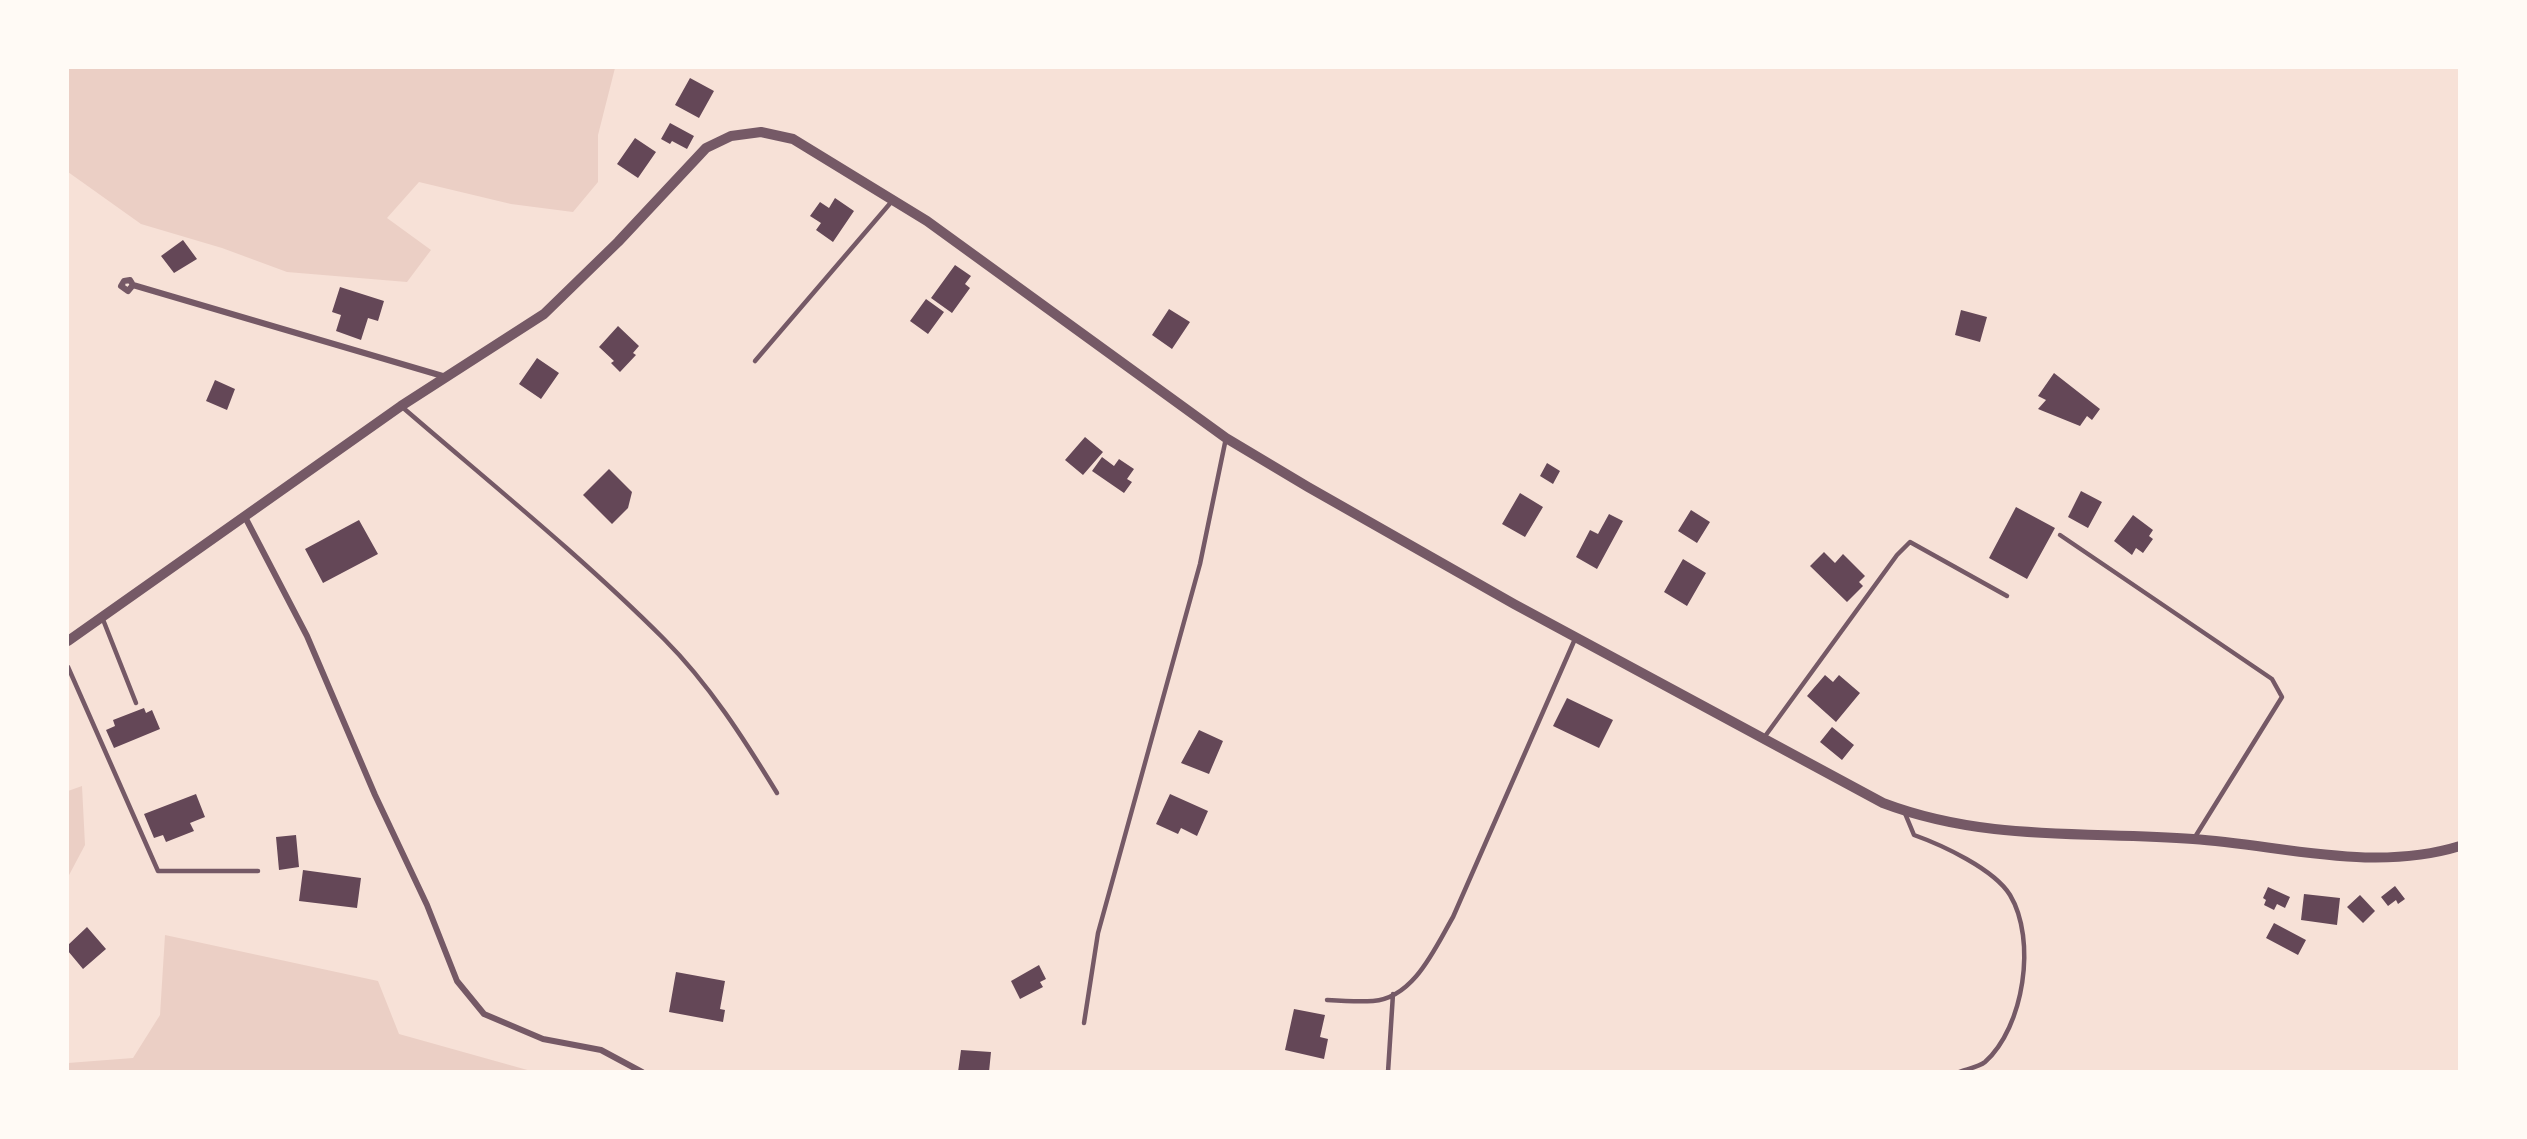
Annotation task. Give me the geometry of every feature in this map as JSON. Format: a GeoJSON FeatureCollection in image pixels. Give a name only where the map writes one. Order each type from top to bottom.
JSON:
{"type":"FeatureCollection","features":[{"type":"Feature","properties":{"kind":"street"},"geometry":{"type":"LineString","coordinates":[[68,640],[401,406],[544,314],[618,242],[695,157],[725,139],[761,132],[793,139],[927,220],[1226,438],[1576,638],[1863,794],[1904,811],[1975,828],[2012,832],[2194,839],[2369,860],[2420,856],[2460,846]]}},
{"type":"Feature","properties":{"kind":"street"},"geometry":{"type":"LineString","coordinates":[[133,285],[447,377]]}},
{"type":"Feature","properties":{"kind":"street"},"geometry":{"type":"LineString","coordinates":[[245,517],[307,636],[375,795],[428,905],[457,981],[484,1014],[543,1039],[601,1050],[642,1071]]}},
{"type":"Feature","properties":{"kind":"lane"},"geometry":{"type":"LineString","coordinates":[[754,362],[894,199]]}},
{"type":"Feature","properties":{"kind":"lane"},"geometry":{"type":"LineString","coordinates":[[401,406],[542,527],[664,640],[724,712],[777,793]]}},
{"type":"Feature","properties":{"kind":"lane"},"geometry":{"type":"LineString","coordinates":[[1084,1023],[1098,933],[1200,564],[1226,438]]}},
{"type":"Feature","properties":{"kind":"lane"},"geometry":{"type":"LineString","coordinates":[[2061,535],[2272,679],[2282,697],[2194,839]]}},
{"type":"Feature","properties":{"kind":"lane"},"geometry":{"type":"LineString","coordinates":[[1762,739],[1897,555],[1910,542],[2007,596]]}},
{"type":"Feature","properties":{"kind":"lane"},"geometry":{"type":"LineString","coordinates":[[102,616],[136,703]]}},
{"type":"Feature","properties":{"kind":"lane"},"geometry":{"type":"LineString","coordinates":[[1327,1000],[1376,1001],[1394,994],[1406,988],[1429,958],[1453,917],[1576,638]]}},
{"type":"Feature","properties":{"kind":"lane"},"geometry":{"type":"LineString","coordinates":[[68,667],[158,871],[258,872]]}},
{"type":"Feature","properties":{"kind":"lane"},"geometry":{"type":"LineString","coordinates":[[1904,811],[1914,835],[1930,841],[1991,874],[2010,895],[2022,926],[2024,970],[2015,1013],[2004,1041],[1983,1064],[1959,1071]]}},
{"type":"Feature","properties":{"kind":"lane"},"geometry":{"type":"LineString","coordinates":[[1388,1071],[1394,994]]}},
{"type":"Feature","properties":{"kind":"shaded area"},"geometry":{"type":"Polygon","coordinates":[[[68,68],[615,68],[598,135],[598,182],[573,212],[511,204],[419,182],[387,218],[431,250],[407,282],[287,272],[222,248],[141,224],[68,172],[68,68]]]}},
{"type":"Feature","properties":{"kind":"shaded area"},"geometry":{"type":"Polygon","coordinates":[[[82,786],[85,845],[68,877],[68,791],[82,786]]]}},
{"type":"Feature","properties":{"kind":"shaded area"},"geometry":{"type":"Polygon","coordinates":[[[165,935],[378,981],[399,1034],[531,1071],[68,1071],[68,1063],[133,1058],[160,1015],[165,935]]]}},
{"type":"Feature","properties":{"kind":"building"},"geometry":{"type":"Polygon","coordinates":[[[690,78],[714,91],[699,118],[675,105],[690,78]]]}},
{"type":"Feature","properties":{"kind":"building"},"geometry":{"type":"Polygon","coordinates":[[[670,123],[694,136],[687,149],[672,141],[670,144],[661,139],[670,123]]]}},
{"type":"Feature","properties":{"kind":"building"},"geometry":{"type":"Polygon","coordinates":[[[635,138],[656,152],[638,178],[617,164],[635,138]]]}},
{"type":"Feature","properties":{"kind":"building"},"geometry":{"type":"Polygon","coordinates":[[[835,198],[854,211],[833,242],[816,230],[821,223],[810,216],[820,202],[829,208],[835,198]]]}},
{"type":"Feature","properties":{"kind":"building"},"geometry":{"type":"Polygon","coordinates":[[[183,240],[197,259],[174,273],[161,256],[183,240]]]}},
{"type":"Feature","properties":{"kind":"building"},"geometry":{"type":"Polygon","coordinates":[[[955,265],[971,276],[965,284],[970,288],[952,313],[931,298],[955,265]]]}},
{"type":"Feature","properties":{"kind":"building"},"geometry":{"type":"Polygon","coordinates":[[[340,287],[384,301],[378,321],[368,318],[361,340],[336,331],[341,315],[332,312],[340,287]]]}},
{"type":"Feature","properties":{"kind":"building"},"geometry":{"type":"Polygon","coordinates":[[[926,299],[944,312],[928,334],[910,321],[926,299]]]}},
{"type":"Feature","properties":{"kind":"building"},"geometry":{"type":"Polygon","coordinates":[[[1169,309],[1190,322],[1172,349],[1152,335],[1169,309]]]}},
{"type":"Feature","properties":{"kind":"building"},"geometry":{"type":"Polygon","coordinates":[[[1961,310],[1987,317],[1980,342],[1955,335],[1961,310]]]}},
{"type":"Feature","properties":{"kind":"building"},"geometry":{"type":"Polygon","coordinates":[[[618,326],[639,346],[633,353],[636,355],[620,372],[611,363],[614,361],[599,347],[618,326]]]}},
{"type":"Feature","properties":{"kind":"building"},"geometry":{"type":"Polygon","coordinates":[[[537,358],[559,373],[541,399],[519,384],[537,358]]]}},
{"type":"Feature","properties":{"kind":"building"},"geometry":{"type":"Polygon","coordinates":[[[2054,373],[2100,409],[2092,420],[2087,416],[2080,426],[2038,409],[2046,400],[2038,396],[2054,373]]]}},
{"type":"Feature","properties":{"kind":"building"},"geometry":{"type":"Polygon","coordinates":[[[215,380],[235,389],[227,410],[206,401],[215,380]]]}},
{"type":"Feature","properties":{"kind":"building"},"geometry":{"type":"Polygon","coordinates":[[[1085,437],[1103,452],[1083,475],[1065,460],[1085,437]]]}},
{"type":"Feature","properties":{"kind":"building"},"geometry":{"type":"Polygon","coordinates":[[[1102,457],[1114,466],[1119,459],[1134,469],[1127,479],[1132,482],[1124,493],[1092,471],[1102,457]]]}},
{"type":"Feature","properties":{"kind":"building"},"geometry":{"type":"Polygon","coordinates":[[[1547,463],[1560,471],[1553,484],[1540,476],[1547,463]]]}},
{"type":"Feature","properties":{"kind":"building"},"geometry":{"type":"Polygon","coordinates":[[[609,469],[632,492],[628,508],[612,524],[583,495],[609,469]]]}},
{"type":"Feature","properties":{"kind":"building"},"geometry":{"type":"Polygon","coordinates":[[[2081,491],[2102,502],[2088,528],[2068,517],[2081,491]]]}},
{"type":"Feature","properties":{"kind":"building"},"geometry":{"type":"Polygon","coordinates":[[[1520,493],[1543,507],[1525,537],[1502,524],[1520,493]]]}},
{"type":"Feature","properties":{"kind":"building"},"geometry":{"type":"Polygon","coordinates":[[[2016,507],[2055,528],[2027,579],[1989,558],[2016,507]]]}},
{"type":"Feature","properties":{"kind":"building"},"geometry":{"type":"Polygon","coordinates":[[[1691,510],[1710,522],[1697,543],[1678,531],[1691,510]]]}},
{"type":"Feature","properties":{"kind":"building"},"geometry":{"type":"Polygon","coordinates":[[[1609,514],[1623,521],[1597,569],[1576,557],[1590,530],[1598,534],[1609,514]]]}},
{"type":"Feature","properties":{"kind":"building"},"geometry":{"type":"Polygon","coordinates":[[[2133,515],[2153,530],[2149,536],[2153,539],[2143,553],[2136,548],[2132,555],[2114,541],[2133,515]]]}},
{"type":"Feature","properties":{"kind":"building"},"geometry":{"type":"Polygon","coordinates":[[[359,520],[378,554],[323,583],[305,549],[359,520]]]}},
{"type":"Feature","properties":{"kind":"building"},"geometry":{"type":"Polygon","coordinates":[[[1824,552],[1835,563],[1843,554],[1865,576],[1859,582],[1863,586],[1847,602],[1810,566],[1824,552]]]}},
{"type":"Feature","properties":{"kind":"building"},"geometry":{"type":"Polygon","coordinates":[[[1683,559],[1706,573],[1687,606],[1664,592],[1683,559]]]}},
{"type":"Feature","properties":{"kind":"building"},"geometry":{"type":"Polygon","coordinates":[[[1825,675],[1833,682],[1839,675],[1860,693],[1836,722],[1807,696],[1825,675]]]}},
{"type":"Feature","properties":{"kind":"building"},"geometry":{"type":"Polygon","coordinates":[[[1567,698],[1613,720],[1599,748],[1553,726],[1567,698]]]}},
{"type":"Feature","properties":{"kind":"building"},"geometry":{"type":"Polygon","coordinates":[[[144,708],[146,713],[152,710],[160,729],[114,748],[106,730],[115,726],[113,720],[144,708]]]}},
{"type":"Feature","properties":{"kind":"building"},"geometry":{"type":"Polygon","coordinates":[[[1832,727],[1854,745],[1842,760],[1820,742],[1832,727]]]}},
{"type":"Feature","properties":{"kind":"building"},"geometry":{"type":"Polygon","coordinates":[[[1199,730],[1223,741],[1209,774],[1181,763],[1199,730]]]}},
{"type":"Feature","properties":{"kind":"building"},"geometry":{"type":"Polygon","coordinates":[[[196,794],[205,817],[190,823],[194,831],[166,842],[163,835],[154,838],[144,814],[196,794]]]}},
{"type":"Feature","properties":{"kind":"building"},"geometry":{"type":"Polygon","coordinates":[[[1170,794],[1208,811],[1197,836],[1181,828],[1178,834],[1156,824],[1170,794]]]}},
{"type":"Feature","properties":{"kind":"building"},"geometry":{"type":"Polygon","coordinates":[[[296,835],[299,867],[279,870],[276,837],[296,835]]]}},
{"type":"Feature","properties":{"kind":"building"},"geometry":{"type":"Polygon","coordinates":[[[303,870],[361,878],[357,908],[299,901],[303,870]]]}},
{"type":"Feature","properties":{"kind":"building"},"geometry":{"type":"Polygon","coordinates":[[[2395,886],[2405,899],[2398,904],[2396,900],[2388,906],[2381,897],[2395,886]]]}},
{"type":"Feature","properties":{"kind":"building"},"geometry":{"type":"Polygon","coordinates":[[[2268,887],[2290,897],[2285,908],[2277,904],[2274,910],[2264,905],[2266,900],[2263,898],[2268,887]]]}},
{"type":"Feature","properties":{"kind":"building"},"geometry":{"type":"Polygon","coordinates":[[[2304,894],[2340,898],[2337,925],[2301,920],[2304,894]]]}},
{"type":"Feature","properties":{"kind":"building"},"geometry":{"type":"Polygon","coordinates":[[[2360,895],[2375,911],[2363,923],[2347,907],[2360,895]]]}},
{"type":"Feature","properties":{"kind":"building"},"geometry":{"type":"Polygon","coordinates":[[[2274,923],[2306,940],[2298,955],[2266,938],[2274,923]]]}},
{"type":"Feature","properties":{"kind":"building"},"geometry":{"type":"Polygon","coordinates":[[[87,927],[106,949],[83,969],[68,951],[68,945],[87,927]]]}},
{"type":"Feature","properties":{"kind":"building"},"geometry":{"type":"Polygon","coordinates":[[[1039,965],[1046,979],[1040,982],[1043,987],[1020,999],[1011,981],[1039,965]]]}},
{"type":"Feature","properties":{"kind":"building"},"geometry":{"type":"Polygon","coordinates":[[[676,972],[725,981],[720,1009],[725,1010],[723,1022],[669,1012],[676,972]]]}},
{"type":"Feature","properties":{"kind":"building"},"geometry":{"type":"Polygon","coordinates":[[[1294,1009],[1325,1015],[1320,1037],[1328,1039],[1324,1059],[1285,1050],[1294,1009]]]}},
{"type":"Feature","properties":{"kind":"building"},"geometry":{"type":"Polygon","coordinates":[[[961,1050],[991,1052],[989,1072],[958,1072],[961,1050]]]}}]}
